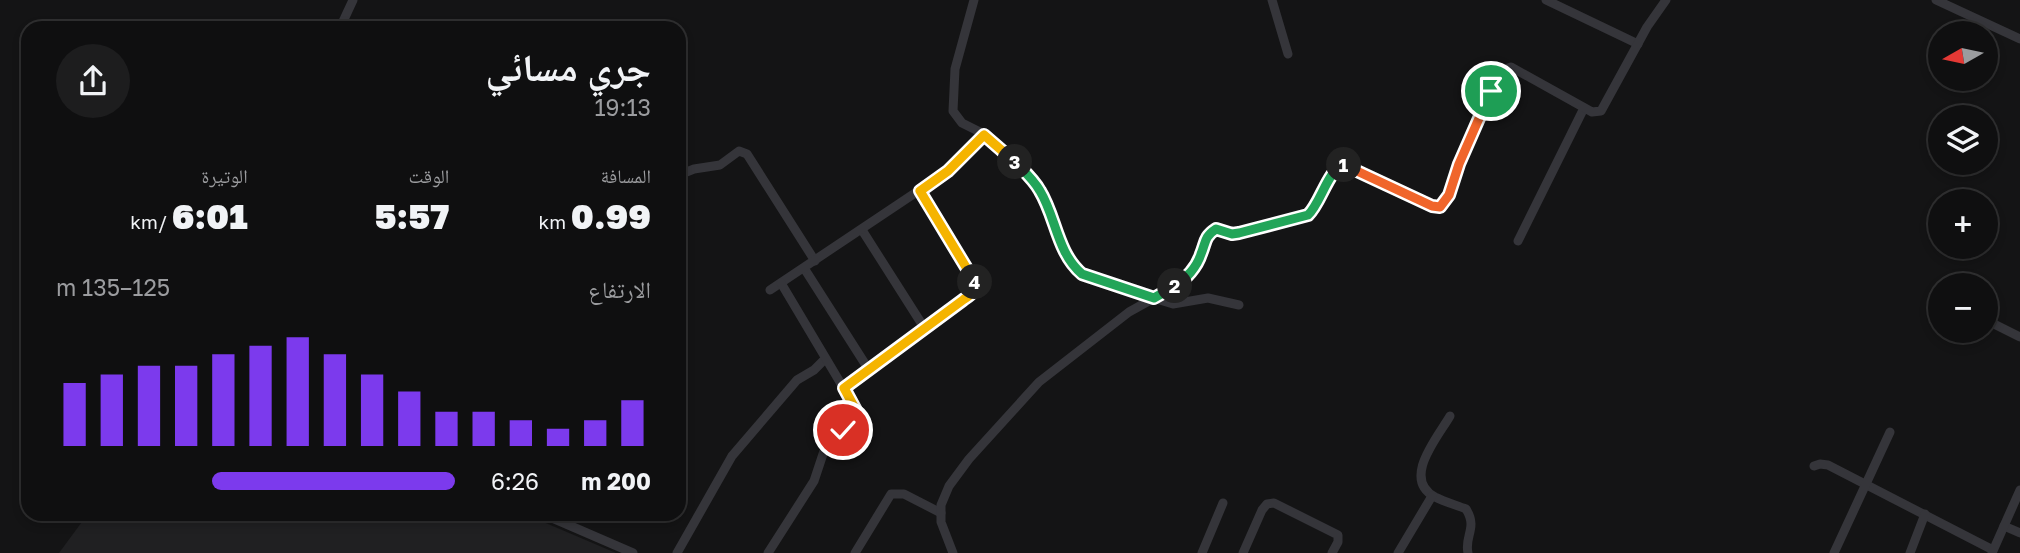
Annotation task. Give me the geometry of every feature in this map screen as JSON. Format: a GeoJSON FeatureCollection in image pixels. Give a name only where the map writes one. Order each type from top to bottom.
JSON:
{"type":"FeatureCollection","features":[{"type":"Feature","properties":{"kind":"street"},"geometry":{"type":"LineString","coordinates":[[343,21],[353,0]]}},
{"type":"Feature","properties":{"kind":"street"},"geometry":{"type":"LineString","coordinates":[[974,0],[954,69],[953,111],[962,123],[1003,149],[1041,192],[1052,224],[1074,268],[1104,283],[1178,304],[1208,298],[1239,305]]}},
{"type":"Feature","properties":{"kind":"street"},"geometry":{"type":"LineString","coordinates":[[1272,0],[1287,54]]}},
{"type":"Feature","properties":{"kind":"street"},"geometry":{"type":"LineString","coordinates":[[1546,0],[1638,44]]}},
{"type":"Feature","properties":{"kind":"street"},"geometry":{"type":"LineString","coordinates":[[952,552],[943,528],[941,505],[949,486],[969,459],[1039,382],[1129,312],[1183,282],[1198,261],[1204,239],[1216,229],[1232,234],[1239,233],[1308,215],[1315,209],[1333,173],[1343,165],[1432,206],[1440,207],[1449,195],[1459,164],[1491,91],[1505,69],[1511,67],[1592,112],[1601,111],[1666,0]]}},
{"type":"Feature","properties":{"kind":"street"},"geometry":{"type":"LineString","coordinates":[[1938,1],[2020,39]]}},
{"type":"Feature","properties":{"kind":"street"},"geometry":{"type":"LineString","coordinates":[[1518,241],[1584,108]]}},
{"type":"Feature","properties":{"kind":"street"},"geometry":{"type":"LineString","coordinates":[[770,290],[948,171],[984,135]]}},
{"type":"Feature","properties":{"kind":"street"},"geometry":{"type":"LineString","coordinates":[[686,172],[720,165],[739,151],[747,153],[815,261]]}},
{"type":"Feature","properties":{"kind":"street"},"geometry":{"type":"LineString","coordinates":[[844,388],[976,288],[920,191]]}},
{"type":"Feature","properties":{"kind":"street"},"geometry":{"type":"LineString","coordinates":[[862,230],[925,329]]}},
{"type":"Feature","properties":{"kind":"street"},"geometry":{"type":"LineString","coordinates":[[804,268],[869,370]]}},
{"type":"Feature","properties":{"kind":"street"},"geometry":{"type":"LineString","coordinates":[[768,553],[814,481],[826,445],[832,437],[858,419],[844,388],[781,283]]}},
{"type":"Feature","properties":{"kind":"street"},"geometry":{"type":"LineString","coordinates":[[1998,326],[2020,337]]}},
{"type":"Feature","properties":{"kind":"street"},"geometry":{"type":"LineString","coordinates":[[677,553],[732,456],[797,380],[814,370],[825,359]]}},
{"type":"Feature","properties":{"kind":"street"},"geometry":{"type":"LineString","coordinates":[[814,370],[833,372]]}},
{"type":"Feature","properties":{"kind":"street"},"geometry":{"type":"LineString","coordinates":[[1450,416],[1420,467],[1420,477],[1423,486],[1432,496],[1466,509],[1472,525],[1466,547],[1468,553]]}},
{"type":"Feature","properties":{"kind":"street"},"geometry":{"type":"LineString","coordinates":[[1833,553],[1890,432]]}},
{"type":"Feature","properties":{"kind":"street"},"geometry":{"type":"LineString","coordinates":[[1814,466],[1828,465],[1992,551],[2020,490]]}},
{"type":"Feature","properties":{"kind":"street"},"geometry":{"type":"LineString","coordinates":[[855,553],[891,494],[904,494],[941,513]]}},
{"type":"Feature","properties":{"kind":"street"},"geometry":{"type":"LineString","coordinates":[[1398,553],[1432,496]]}},
{"type":"Feature","properties":{"kind":"street"},"geometry":{"type":"LineString","coordinates":[[1202,553],[1223,503]]}},
{"type":"Feature","properties":{"kind":"street"},"geometry":{"type":"LineString","coordinates":[[1243,553],[1262,510],[1267,504],[1274,503],[1338,535],[1338,542],[1332,553]]}},
{"type":"Feature","properties":{"kind":"street"},"geometry":{"type":"LineString","coordinates":[[1910,553],[1925,514]]}},
{"type":"Feature","properties":{"kind":"street"},"geometry":{"type":"LineString","coordinates":[[559,521],[633,553]]}},
{"type":"Feature","properties":{"kind":"street"},"geometry":{"type":"LineString","coordinates":[[2004,526],[2020,533]]}},
{"type":"Feature","properties":{"kind":"shaded area"},"geometry":{"type":"Polygon","coordinates":[[[83,521],[541,521],[616,553],[59,553],[83,521]]]}},
{"type":"Feature","properties":{"kind":"route"},"geometry":{"type":"LineString","coordinates":[[843,430],[858,419],[844,388],[973,293],[976,288],[920,191],[948,171],[984,135],[1003,149],[1041,192],[1052,224],[1074,268],[1104,283],[1154,298],[1183,282],[1198,261],[1204,239],[1209,233],[1216,229],[1232,234],[1239,233],[1301,219],[1315,209],[1333,173],[1343,165],[1432,206],[1440,207],[1449,195],[1459,164],[1491,91]]}}]}
